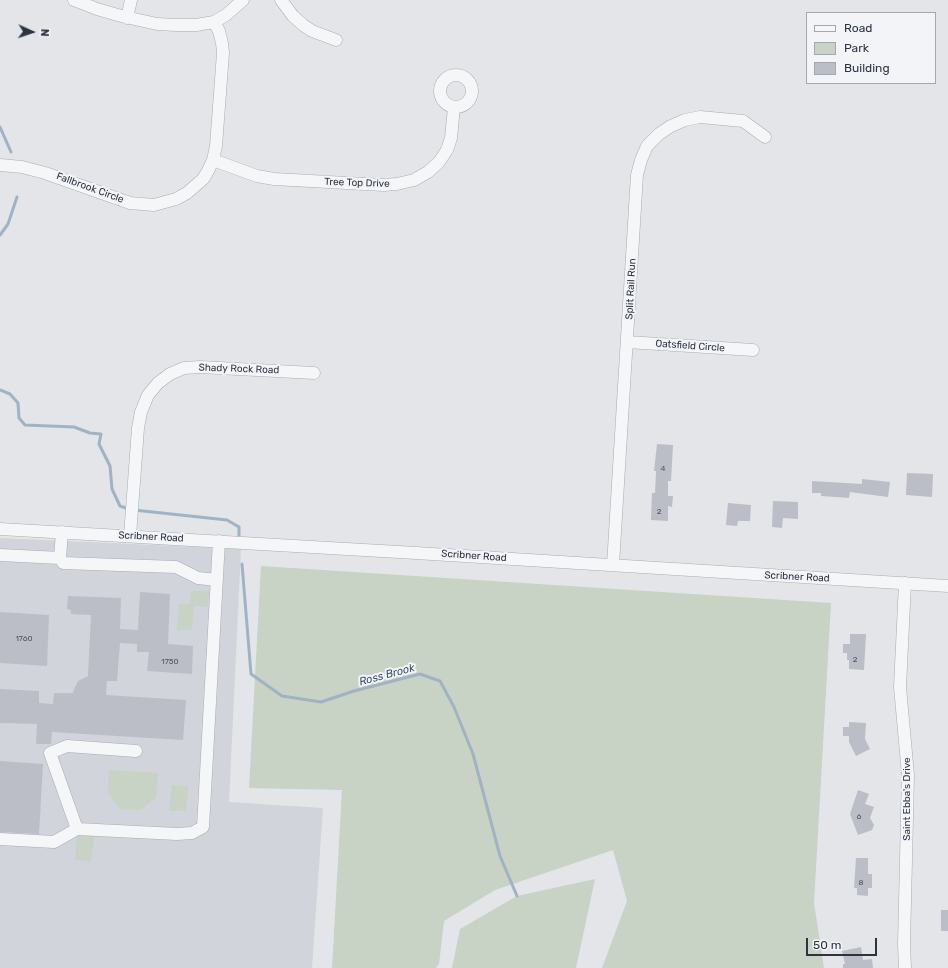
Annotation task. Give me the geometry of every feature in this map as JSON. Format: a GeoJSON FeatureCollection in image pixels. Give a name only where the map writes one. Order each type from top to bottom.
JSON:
{"type":"FeatureCollection","features":[{"type":"Feature","properties":{"kind":"street"},"geometry":{"type":"LineString","coordinates":[[74,0],[127,18],[157,24],[176,25],[196,25],[214,22],[226,15],[243,0]]}},
{"type":"Feature","properties":{"kind":"street"},"geometry":{"type":"LineString","coordinates":[[127,18],[132,0]]}},
{"type":"Feature","properties":{"kind":"street"},"geometry":{"type":"LineString","coordinates":[[282,0],[303,25],[312,31],[336,40]]}},
{"type":"Feature","properties":{"kind":"street","name":"Fallbrook Circle"},"geometry":{"type":"LineString","coordinates":[[0,165],[33,169],[130,203],[154,204],[176,199],[191,190],[203,179],[213,160],[216,146],[223,63],[222,43],[219,31],[214,22]]}},
{"type":"Feature","properties":{"kind":"street","name":"Tree Top Drive"},"geometry":{"type":"LineString","coordinates":[[213,160],[257,176],[274,179],[397,184],[414,180],[428,172],[439,162],[447,150],[451,138],[454,107]]}},
{"type":"Feature","properties":{"kind":"street","name":"Split Rail Run"},"geometry":{"type":"LineString","coordinates":[[613,565],[637,175],[641,160],[647,146],[658,134],[685,120],[700,117],[743,120],[765,137]]}},
{"type":"Feature","properties":{"kind":"street","name":"Oatsfield Circle"},"geometry":{"type":"LineString","coordinates":[[627,342],[753,350]]}},
{"type":"Feature","properties":{"kind":"street","name":"Shady Rock Road"},"geometry":{"type":"LineString","coordinates":[[130,536],[137,436],[141,412],[148,395],[158,383],[170,374],[184,368],[200,367],[314,373]]}},
{"type":"Feature","properties":{"kind":"street","name":"Scribner Road"},"geometry":{"type":"LineString","coordinates":[[0,529],[948,586]]}},
{"type":"Feature","properties":{"kind":"street"},"geometry":{"type":"LineString","coordinates":[[62,532],[62,561]]}},
{"type":"Feature","properties":{"kind":"street"},"geometry":{"type":"LineString","coordinates":[[0,839],[54,842],[78,829],[177,834],[192,833],[203,827],[219,541]]}},
{"type":"Feature","properties":{"kind":"street"},"geometry":{"type":"LineString","coordinates":[[0,554],[62,561],[176,567],[198,578],[217,580]]}},
{"type":"Feature","properties":{"kind":"street","name":"Saint Ebba's Drive"},"geometry":{"type":"LineString","coordinates":[[905,968],[904,948],[909,781],[900,687],[906,583]]}},
{"type":"Feature","properties":{"kind":"street"},"geometry":{"type":"LineString","coordinates":[[78,829],[50,753],[67,746],[136,751]]}},
{"type":"Feature","properties":{"kind":"shaded area"},"geometry":{"type":"Polygon","coordinates":[[[0,538],[241,549],[229,802],[323,808],[312,968],[0,968],[0,538]]]}},
{"type":"Feature","properties":{"kind":"green space"},"geometry":{"type":"Polygon","coordinates":[[[261,566],[831,603],[814,903],[824,968],[602,968],[627,901],[613,850],[495,890],[444,921],[439,964],[436,968],[332,968],[342,790],[249,788],[261,566]]]}},
{"type":"Feature","properties":{"kind":"green space"},"geometry":{"type":"Polygon","coordinates":[[[191,591],[209,591],[208,607],[194,606],[192,630],[177,630],[179,604],[190,604],[191,591]]]}},
{"type":"Feature","properties":{"kind":"green space"},"geometry":{"type":"Polygon","coordinates":[[[109,770],[158,773],[156,798],[141,810],[120,809],[108,793],[109,770]]]}},
{"type":"Feature","properties":{"kind":"green space"},"geometry":{"type":"Polygon","coordinates":[[[172,785],[188,786],[186,811],[169,811],[172,785]]]}},
{"type":"Feature","properties":{"kind":"green space"},"geometry":{"type":"Polygon","coordinates":[[[77,834],[94,836],[91,861],[75,860],[77,834]]]}},
{"type":"Feature","properties":{"kind":"green space"},"geometry":{"type":"Polygon","coordinates":[[[595,879],[576,968],[452,968],[460,929],[517,896],[595,879]]]}},
{"type":"Feature","properties":{"kind":"building"},"geometry":{"type":"Polygon","coordinates":[[[657,444],[673,445],[671,481],[668,481],[668,496],[673,496],[672,507],[668,506],[668,521],[651,520],[652,493],[655,493],[656,471],[654,471],[657,444]]]}},
{"type":"Feature","properties":{"kind":"building"},"geometry":{"type":"Polygon","coordinates":[[[907,473],[933,474],[932,497],[906,495],[907,473]]]}},
{"type":"Feature","properties":{"kind":"building"},"geometry":{"type":"Polygon","coordinates":[[[862,479],[890,482],[888,497],[850,492],[849,498],[821,496],[821,493],[812,493],[812,481],[862,484],[862,479]]]}},
{"type":"Feature","properties":{"kind":"building"},"geometry":{"type":"Polygon","coordinates":[[[773,501],[798,502],[798,519],[783,518],[782,528],[772,527],[773,501]]]}},
{"type":"Feature","properties":{"kind":"building"},"geometry":{"type":"Polygon","coordinates":[[[728,503],[751,505],[750,521],[738,521],[737,526],[726,525],[728,503]]]}},
{"type":"Feature","properties":{"kind":"building"},"geometry":{"type":"Polygon","coordinates":[[[140,592],[170,594],[168,644],[193,646],[192,674],[147,671],[149,652],[137,652],[137,644],[120,643],[117,681],[107,681],[106,695],[186,700],[183,740],[52,732],[51,744],[36,744],[37,724],[0,723],[0,689],[39,691],[39,703],[53,704],[54,693],[73,693],[78,681],[88,676],[91,615],[71,614],[71,610],[67,609],[68,596],[121,598],[120,629],[138,630],[140,592]]]}},
{"type":"Feature","properties":{"kind":"building"},"geometry":{"type":"Polygon","coordinates":[[[0,612],[49,615],[47,666],[0,663],[0,612]]]}},
{"type":"Feature","properties":{"kind":"building"},"geometry":{"type":"Polygon","coordinates":[[[850,634],[866,634],[864,670],[849,669],[847,653],[843,653],[843,644],[850,644],[850,634]]]}},
{"type":"Feature","properties":{"kind":"building"},"geometry":{"type":"Polygon","coordinates":[[[849,722],[866,723],[865,739],[870,749],[856,756],[849,742],[849,736],[843,736],[843,727],[849,727],[849,722]]]}},
{"type":"Feature","properties":{"kind":"building"},"geometry":{"type":"Polygon","coordinates":[[[0,761],[43,764],[39,834],[0,832],[0,761]]]}},
{"type":"Feature","properties":{"kind":"building"},"geometry":{"type":"Polygon","coordinates":[[[858,790],[869,794],[865,804],[874,807],[870,818],[874,825],[872,830],[858,835],[850,814],[858,790]]]}},
{"type":"Feature","properties":{"kind":"building"},"geometry":{"type":"Polygon","coordinates":[[[856,858],[868,858],[868,874],[872,874],[872,888],[868,888],[868,896],[857,895],[857,888],[854,888],[856,858]]]}},
{"type":"Feature","properties":{"kind":"building"},"geometry":{"type":"Polygon","coordinates":[[[941,910],[948,910],[948,931],[941,931],[941,910]]]}},
{"type":"Feature","properties":{"kind":"building"},"geometry":{"type":"Polygon","coordinates":[[[861,947],[863,960],[872,959],[873,968],[843,968],[843,964],[845,964],[842,951],[861,947]]]}},
{"type":"Feature","properties":{"kind":"waterway","name":"Ross Brook"},"geometry":{"type":"LineString","coordinates":[[0,127],[11,152]]}},
{"type":"Feature","properties":{"kind":"waterway","name":"Ross Brook"},"geometry":{"type":"LineString","coordinates":[[0,235],[8,224],[17,197]]}},
{"type":"Feature","properties":{"kind":"waterway","name":"Ross Brook"},"geometry":{"type":"LineString","coordinates":[[0,390],[10,394],[18,403],[19,418],[25,425],[74,427],[90,433],[101,434],[99,444],[110,466],[112,489],[120,506],[129,509]]}},
{"type":"Feature","properties":{"kind":"waterway","name":"Ross Brook"},"geometry":{"type":"LineString","coordinates":[[134,510],[227,520],[239,527],[239,537]]}},
{"type":"Feature","properties":{"kind":"waterway","name":"Ross Brook"},"geometry":{"type":"LineString","coordinates":[[242,564],[251,674],[282,696],[321,702],[354,691],[420,674],[440,681],[454,707],[473,754],[500,856],[517,896]]}}]}
